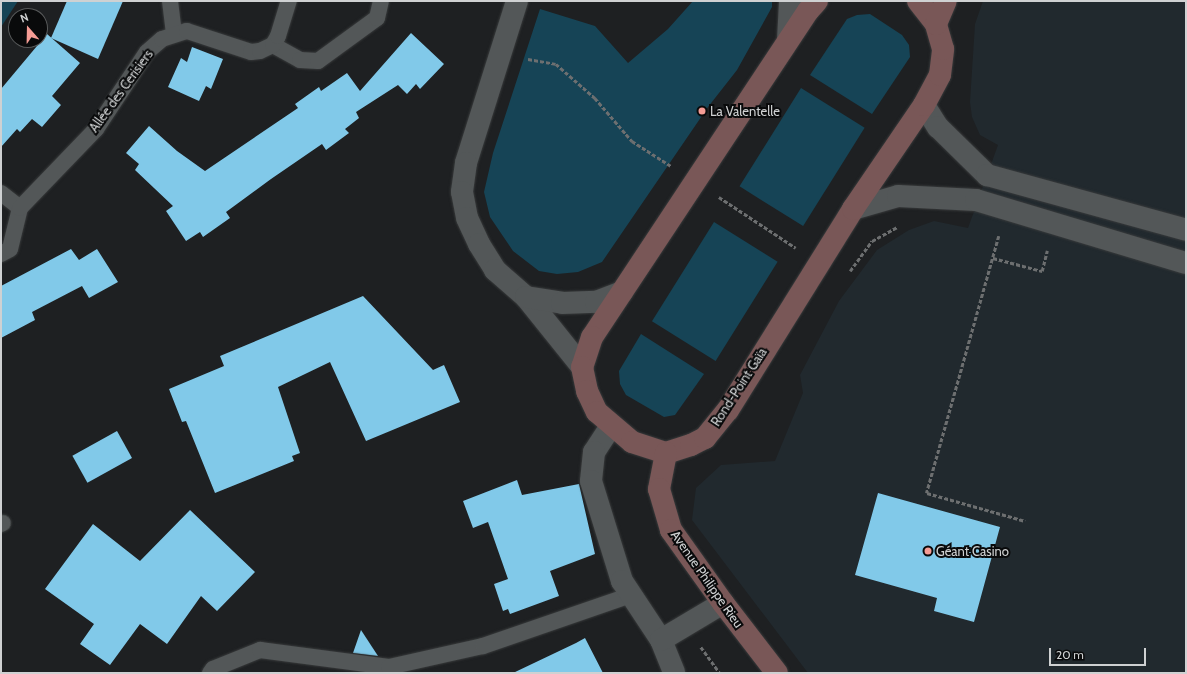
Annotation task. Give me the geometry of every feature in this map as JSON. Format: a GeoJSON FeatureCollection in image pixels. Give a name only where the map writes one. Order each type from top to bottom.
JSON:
{"type":"FeatureCollection","features":[{"type":"Feature","properties":{"kind":"street"},"geometry":{"type":"LineString","coordinates":[[517,1],[466,163],[462,192],[468,218],[479,244],[495,270],[526,297],[582,367],[587,391],[597,412],[611,426],[632,442],[666,452]]}},
{"type":"Feature","properties":{"kind":"street"},"geometry":{"type":"LineString","coordinates":[[788,40],[790,1]]}},
{"type":"Feature","properties":{"kind":"street"},"geometry":{"type":"LineString","coordinates":[[582,367],[592,337],[788,40],[817,1]]}},
{"type":"Feature","properties":{"kind":"street","name":"Rond-Point Gaïa"},"geometry":{"type":"LineString","coordinates":[[666,452],[705,438],[728,410],[853,209],[924,105],[940,75],[943,49],[936,24],[918,1]]}},
{"type":"Feature","properties":{"kind":"street"},"geometry":{"type":"LineString","coordinates":[[936,24],[946,1]]}},
{"type":"Feature","properties":{"kind":"street"},"geometry":{"type":"LineString","coordinates":[[924,105],[938,127],[987,175],[1186,230]]}},
{"type":"Feature","properties":{"kind":"street"},"geometry":{"type":"LineString","coordinates":[[853,209],[898,196],[976,200],[1186,264]]}},
{"type":"Feature","properties":{"kind":"street"},"geometry":{"type":"LineString","coordinates":[[526,297],[562,303],[596,302],[622,292]]}},
{"type":"Feature","properties":{"kind":"street"},"geometry":{"type":"LineString","coordinates":[[611,426],[594,452],[591,481],[622,581],[661,640],[674,673]]}},
{"type":"Feature","properties":{"kind":"street","name":"Avenue Philippe Rieu"},"geometry":{"type":"LineString","coordinates":[[666,452],[659,489],[671,530],[723,603],[777,673]]}},
{"type":"Feature","properties":{"kind":"street"},"geometry":{"type":"LineString","coordinates":[[661,640],[723,603]]}},
{"type":"Feature","properties":{"kind":"lane"},"geometry":{"type":"LineString","coordinates":[[170,1],[174,33],[187,31],[251,52],[260,51],[273,45],[289,1]]}},
{"type":"Feature","properties":{"kind":"lane"},"geometry":{"type":"LineString","coordinates":[[273,45],[300,60],[318,62],[377,18],[380,1]]}},
{"type":"Feature","properties":{"kind":"lane","name":"Allée des Cerisiers"},"geometry":{"type":"LineString","coordinates":[[20,208],[96,129],[147,52],[162,39],[174,33]]}},
{"type":"Feature","properties":{"kind":"lane"},"geometry":{"type":"LineString","coordinates":[[1,193],[20,208],[10,249],[1,254]]}},
{"type":"Feature","properties":{"kind":"lane"},"geometry":{"type":"LineString","coordinates":[[210,673],[213,669],[260,650],[389,667],[483,646],[631,595]]}},
{"type":"Feature","properties":{"kind":"path"},"geometry":{"type":"LineString","coordinates":[[501,54],[556,64],[595,98],[632,141],[676,169]]}},
{"type":"Feature","properties":{"kind":"path"},"geometry":{"type":"LineString","coordinates":[[716,195],[790,245]]}},
{"type":"Feature","properties":{"kind":"path"},"geometry":{"type":"LineString","coordinates":[[849,273],[872,242],[900,226]]}},
{"type":"Feature","properties":{"kind":"path"},"geometry":{"type":"LineString","coordinates":[[993,231],[1007,236]]}},
{"type":"Feature","properties":{"kind":"path"},"geometry":{"type":"LineString","coordinates":[[1000,234],[927,493],[1025,521]]}},
{"type":"Feature","properties":{"kind":"path"},"geometry":{"type":"LineString","coordinates":[[993,258],[1042,271],[1048,247]]}},
{"type":"Feature","properties":{"kind":"shaded area"},"geometry":{"type":"Polygon","coordinates":[[[1,1],[18,1],[13,8],[8,8],[8,16],[1,27],[1,1]]]}},
{"type":"Feature","properties":{"kind":"shaded area"},"geometry":{"type":"Polygon","coordinates":[[[693,1],[772,1],[772,7],[737,70],[708,107],[602,262],[578,272],[557,274],[539,271],[513,251],[490,217],[484,192],[493,153],[540,9],[595,26],[628,63],[668,29],[693,1]]]}},
{"type":"Feature","properties":{"kind":"shaded area"},"geometry":{"type":"Polygon","coordinates":[[[983,1],[1186,1],[1186,673],[808,673],[692,520],[696,488],[721,465],[775,461],[803,393],[800,375],[839,301],[877,250],[909,230],[934,221],[968,228],[998,145],[980,135],[972,117],[970,102],[975,24],[983,1]]]}},
{"type":"Feature","properties":{"kind":"shaded area"},"geometry":{"type":"Polygon","coordinates":[[[870,14],[902,35],[909,45],[910,57],[872,114],[810,75],[847,19],[857,15],[870,14]]]}},
{"type":"Feature","properties":{"kind":"shaded area"},"geometry":{"type":"Polygon","coordinates":[[[801,88],[865,128],[803,226],[740,186],[801,88]]]}},
{"type":"Feature","properties":{"kind":"shaded area"},"geometry":{"type":"Polygon","coordinates":[[[714,222],[778,262],[716,361],[652,321],[714,222]]]}},
{"type":"Feature","properties":{"kind":"shaded area"},"geometry":{"type":"Polygon","coordinates":[[[641,334],[704,374],[675,415],[664,417],[626,395],[620,384],[619,371],[641,334]]]}},
{"type":"Feature","properties":{"kind":"building"},"geometry":{"type":"Polygon","coordinates":[[[67,1],[123,1],[98,59],[51,38],[67,1]]]}},
{"type":"Feature","properties":{"kind":"building"},"geometry":{"type":"Polygon","coordinates":[[[411,33],[444,64],[420,89],[416,84],[407,94],[398,85],[356,112],[359,118],[345,129],[349,133],[326,150],[322,144],[271,179],[226,212],[230,218],[203,237],[200,232],[186,241],[166,211],[173,206],[135,170],[139,164],[126,153],[149,126],[177,151],[205,171],[298,108],[295,104],[319,87],[321,91],[347,73],[360,91],[411,33]]]}},
{"type":"Feature","properties":{"kind":"building"},"geometry":{"type":"Polygon","coordinates":[[[48,35],[80,63],[52,96],[61,105],[42,127],[32,119],[20,132],[17,129],[1,147],[1,89],[35,48],[48,48],[48,35]]]}},
{"type":"Feature","properties":{"kind":"building"},"geometry":{"type":"Polygon","coordinates":[[[192,47],[223,59],[211,89],[206,86],[199,101],[168,87],[181,58],[187,62],[192,47]]]}},
{"type":"Feature","properties":{"kind":"building"},"geometry":{"type":"Polygon","coordinates":[[[71,249],[79,260],[97,249],[118,282],[89,298],[82,286],[32,312],[35,320],[1,338],[1,286],[71,249]]]}},
{"type":"Feature","properties":{"kind":"building"},"geometry":{"type":"Polygon","coordinates":[[[363,296],[433,370],[444,365],[460,402],[366,441],[330,362],[278,387],[300,453],[292,456],[294,461],[215,493],[186,421],[182,422],[169,389],[224,366],[220,356],[363,296]]]}},
{"type":"Feature","properties":{"kind":"building"},"geometry":{"type":"Polygon","coordinates":[[[117,431],[132,458],[87,483],[72,456],[117,431]]]}},
{"type":"Feature","properties":{"kind":"building"},"geometry":{"type":"Polygon","coordinates":[[[517,480],[522,495],[579,484],[595,554],[550,571],[559,596],[510,614],[508,609],[503,611],[494,584],[508,579],[488,522],[473,528],[463,501],[517,480]]]}},
{"type":"Feature","properties":{"kind":"building","name":"Géant Casino"},"geometry":{"type":"Polygon","coordinates":[[[878,493],[1000,527],[974,622],[934,611],[937,598],[855,575],[878,493]]]}},
{"type":"Feature","properties":{"kind":"building"},"geometry":{"type":"Polygon","coordinates":[[[190,510],[255,572],[217,611],[201,596],[167,644],[140,624],[110,665],[80,644],[94,624],[45,589],[93,524],[140,561],[190,510]]]}},
{"type":"Feature","properties":{"kind":"building"},"geometry":{"type":"Polygon","coordinates":[[[361,630],[378,656],[353,653],[361,630]]]}},
{"type":"Feature","properties":{"kind":"building"},"geometry":{"type":"Polygon","coordinates":[[[585,638],[603,673],[513,673],[576,643],[585,638]]]}},
{"type":"Feature","properties":{"kind":"place","name":"La Valentelle"},"geometry":{"type":"Point","coordinates":[702,111]}},
{"type":"Feature","properties":{"kind":"place","name":"Géant Casino"},"geometry":{"type":"Point","coordinates":[928,551]}}]}
